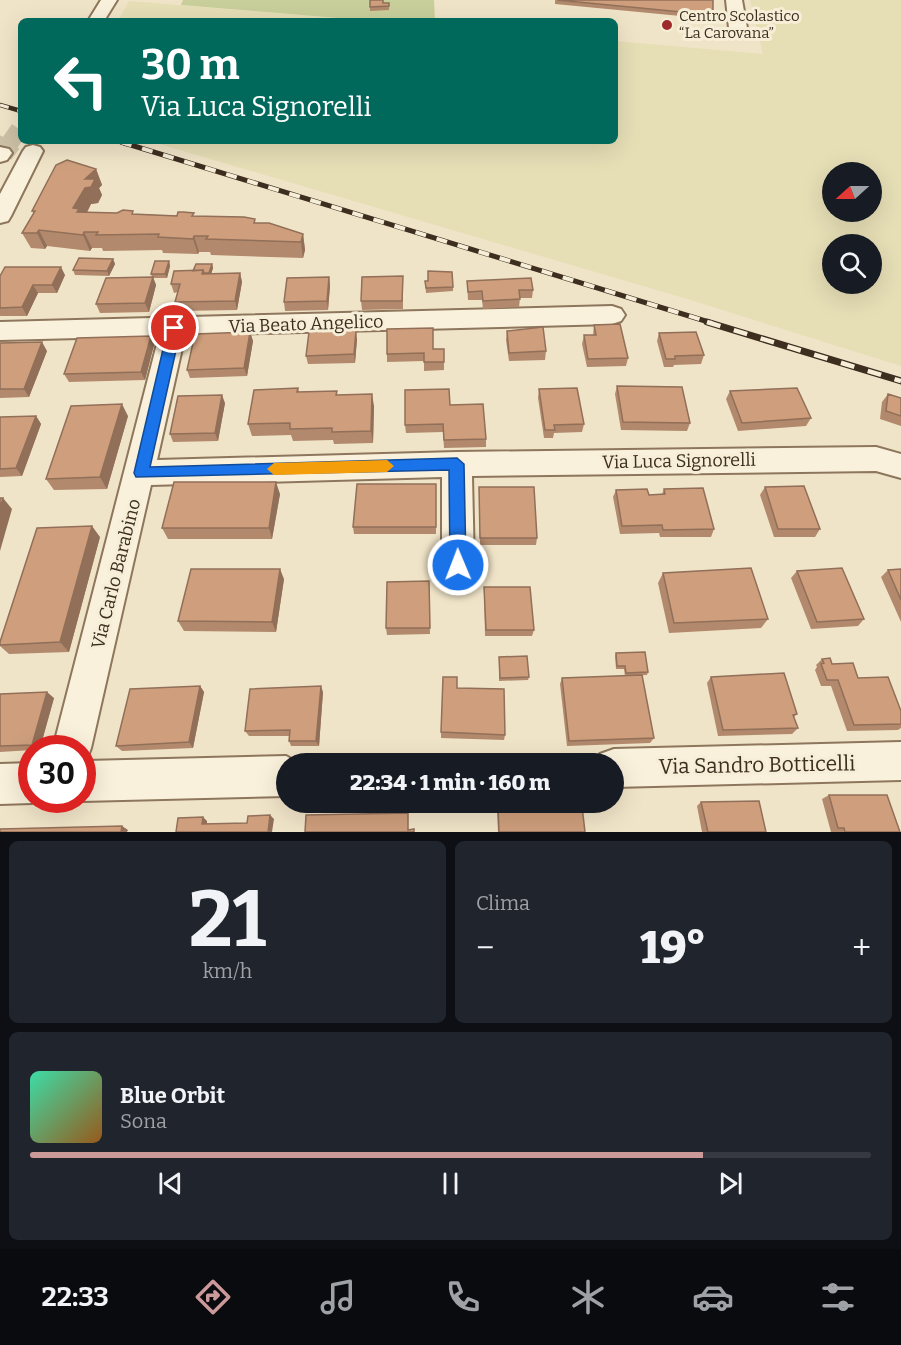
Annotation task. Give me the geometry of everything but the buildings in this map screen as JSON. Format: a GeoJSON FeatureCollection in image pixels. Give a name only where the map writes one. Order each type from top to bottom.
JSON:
{"type":"FeatureCollection","features":[{"type":"Feature","properties":{"kind":"street"},"geometry":{"type":"LineString","coordinates":[[98,18],[109,0]]}},
{"type":"Feature","properties":{"kind":"street"},"geometry":{"type":"LineString","coordinates":[[734,0],[738,28]]}},
{"type":"Feature","properties":{"kind":"street"},"geometry":{"type":"LineString","coordinates":[[0,216],[33,151]]}},
{"type":"Feature","properties":{"kind":"street","name":"Via Beato Angelico"},"geometry":{"type":"LineString","coordinates":[[0,331],[612,315]]}},
{"type":"Feature","properties":{"kind":"street","name":"Via Carlo Barabino"},"geometry":{"type":"LineString","coordinates":[[75,735],[141,473],[174,328]]}},
{"type":"Feature","properties":{"kind":"street","name":"Via Luca Signorelli"},"geometry":{"type":"LineString","coordinates":[[141,473],[457,464],[876,459],[901,466]]}},
{"type":"Feature","properties":{"kind":"street"},"geometry":{"type":"LineString","coordinates":[[457,464],[458,565]]}},
{"type":"Feature","properties":{"kind":"street","name":"Via Sandro Botticelli"},"geometry":{"type":"LineString","coordinates":[[624,768],[901,761]]}},
{"type":"Feature","properties":{"kind":"street"},"geometry":{"type":"LineString","coordinates":[[96,781],[276,776]]}},
{"type":"Feature","properties":{"kind":"street"},"geometry":{"type":"LineString","coordinates":[[0,784],[18,783]]}},
{"type":"Feature","properties":{"kind":"shaded area"},"geometry":{"type":"Polygon","coordinates":[[[750,0],[901,0],[901,366],[684,298],[159,144],[618,144],[618,41],[763,54],[750,0]]]}},
{"type":"Feature","properties":{"kind":"shaded area"},"geometry":{"type":"Polygon","coordinates":[[[129,1],[336,18],[120,18],[129,1]]]}},
{"type":"Feature","properties":{"kind":"green space"},"geometry":{"type":"Polygon","coordinates":[[[183,0],[434,0],[435,18],[337,18],[181,5],[183,0]]]}},
{"type":"Feature","properties":{"kind":"tunnel"},"geometry":{"type":"LineString","coordinates":[[9,144],[18,131]]}},
{"type":"Feature","properties":{"kind":"tunnel"},"geometry":{"type":"LineString","coordinates":[[2,153],[10,142]]}},
{"type":"Feature","properties":{"kind":"railway"},"geometry":{"type":"LineString","coordinates":[[0,105],[18,110]]}},
{"type":"Feature","properties":{"kind":"railway"},"geometry":{"type":"LineString","coordinates":[[128,144],[712,323]]}},
{"type":"Feature","properties":{"kind":"railway"},"geometry":{"type":"LineString","coordinates":[[707,322],[901,381]]}},
{"type":"Feature","properties":{"kind":"slow traffic"},"geometry":{"type":"LineString","coordinates":[[274,469],[387,466]]}},
{"type":"Feature","properties":{"kind":"place","name":"Centro Scolastico “La Carovana”"},"geometry":{"type":"Point","coordinates":[667,25]}},
{"type":"Feature","properties":{"kind":"route"},"geometry":{"type":"LineString","coordinates":[[174,328],[141,473],[457,464],[458,565]]}}]}
